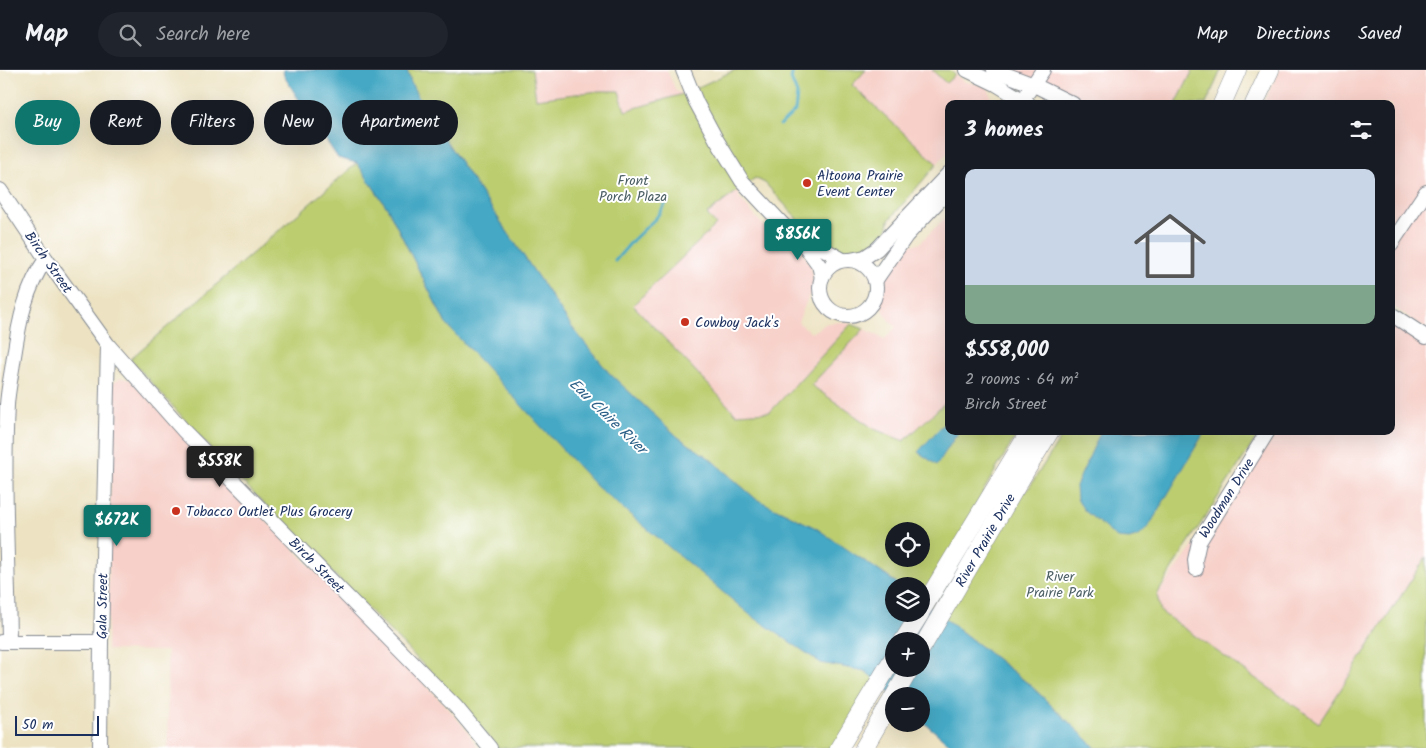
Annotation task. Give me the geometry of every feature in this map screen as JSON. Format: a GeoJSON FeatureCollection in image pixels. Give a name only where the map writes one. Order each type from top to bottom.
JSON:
{"type":"FeatureCollection","features":[{"type":"Feature","properties":{"kind":"main road"},"geometry":{"type":"LineString","coordinates":[[1224,100],[1237,70]]}},
{"type":"Feature","properties":{"kind":"main road"},"geometry":{"type":"LineString","coordinates":[[1256,100],[1270,70]]}},
{"type":"Feature","properties":{"kind":"main road","name":"River Prairie Drive"},"geometry":{"type":"LineString","coordinates":[[930,632],[1016,470],[1029,435]]}},
{"type":"Feature","properties":{"kind":"main road","name":"River Prairie Drive"},"geometry":{"type":"LineString","coordinates":[[930,599],[1016,470],[1047,435]]}},
{"type":"Feature","properties":{"kind":"main road"},"geometry":{"type":"LineString","coordinates":[[839,748],[885,672]]}},
{"type":"Feature","properties":{"kind":"main road"},"geometry":{"type":"LineString","coordinates":[[864,748],[905,677]]}},
{"type":"Feature","properties":{"kind":"street"},"geometry":{"type":"LineString","coordinates":[[683,70],[696,102],[742,181],[785,227],[846,260],[858,262],[866,266],[872,273],[875,281],[875,292],[869,306],[864,311],[849,316],[827,306],[820,292],[822,278],[819,265],[796,233]]}},
{"type":"Feature","properties":{"kind":"street"},"geometry":{"type":"LineString","coordinates":[[967,70],[1019,100]]}},
{"type":"Feature","properties":{"kind":"street"},"geometry":{"type":"LineString","coordinates":[[994,70],[1034,85],[1065,100]]}},
{"type":"Feature","properties":{"kind":"street"},"geometry":{"type":"LineString","coordinates":[[1026,100],[1043,70]]}},
{"type":"Feature","properties":{"kind":"street"},"geometry":{"type":"LineString","coordinates":[[822,278],[830,266],[865,256],[878,249],[945,178]]}},
{"type":"Feature","properties":{"kind":"street","name":"Birch Street"},"geometry":{"type":"LineString","coordinates":[[0,190],[46,260],[108,345],[184,430],[456,707],[490,748]]}},
{"type":"Feature","properties":{"kind":"street"},"geometry":{"type":"LineString","coordinates":[[1395,238],[1426,192]]}},
{"type":"Feature","properties":{"kind":"street"},"geometry":{"type":"LineString","coordinates":[[875,281],[906,236],[945,194]]}},
{"type":"Feature","properties":{"kind":"street"},"geometry":{"type":"LineString","coordinates":[[46,260],[39,269],[25,302],[16,343],[7,403],[5,642],[100,642]]}},
{"type":"Feature","properties":{"kind":"street"},"geometry":{"type":"LineString","coordinates":[[1395,317],[1426,337]]}},
{"type":"Feature","properties":{"kind":"street","name":"Gala Street"},"geometry":{"type":"LineString","coordinates":[[100,748],[100,642],[108,345]]}},
{"type":"Feature","properties":{"kind":"street","name":"Woodman Drive"},"geometry":{"type":"LineString","coordinates":[[1196,569],[1195,560],[1198,542],[1265,435]]}},
{"type":"Feature","properties":{"kind":"shaded area"},"geometry":{"type":"Polygon","coordinates":[[[532,70],[667,70],[676,91],[683,94],[625,112],[552,97],[536,99],[532,70]]]}},
{"type":"Feature","properties":{"kind":"shaded area"},"geometry":{"type":"Polygon","coordinates":[[[866,70],[932,70],[946,83],[955,75],[965,82],[983,85],[989,90],[992,100],[945,100],[945,155],[937,164],[852,85],[866,70]]]}},
{"type":"Feature","properties":{"kind":"shaded area"},"geometry":{"type":"Polygon","coordinates":[[[1012,70],[1193,70],[1178,100],[1078,100],[1012,70]]]}},
{"type":"Feature","properties":{"kind":"shaded area"},"geometry":{"type":"Polygon","coordinates":[[[1279,70],[1426,70],[1426,329],[1395,308],[1395,100],[1265,100],[1279,70]]]}},
{"type":"Feature","properties":{"kind":"shaded area"},"geometry":{"type":"Polygon","coordinates":[[[739,190],[739,198],[777,241],[792,244],[805,256],[811,267],[813,286],[798,322],[811,333],[827,323],[842,322],[851,324],[770,412],[736,414],[633,305],[716,225],[706,214],[739,190]]]}},
{"type":"Feature","properties":{"kind":"shaded area"},"geometry":{"type":"Polygon","coordinates":[[[945,218],[945,403],[904,441],[874,429],[811,385],[864,329],[885,339],[896,327],[888,319],[880,299],[883,283],[905,245],[919,244],[945,218]]]}},
{"type":"Feature","properties":{"kind":"shaded area"},"geometry":{"type":"Polygon","coordinates":[[[1395,326],[1426,348],[1426,557],[1319,723],[1161,612],[1157,595],[1276,435],[1395,435],[1395,326]]]}},
{"type":"Feature","properties":{"kind":"shaded area"},"geometry":{"type":"Polygon","coordinates":[[[121,378],[130,380],[446,706],[464,727],[478,748],[168,748],[167,651],[107,650],[113,383],[121,378]]]}},
{"type":"Feature","properties":{"kind":"green space","name":"River Prairie Park"},"geometry":{"type":"Polygon","coordinates":[[[407,70],[532,70],[536,99],[599,91],[619,91],[625,111],[683,94],[735,70],[866,70],[852,85],[937,164],[889,220],[887,232],[866,251],[842,253],[801,229],[795,216],[765,183],[755,178],[707,214],[716,225],[633,305],[736,414],[770,412],[851,324],[864,329],[811,385],[874,429],[904,441],[945,403],[945,435],[1017,435],[982,493],[1027,491],[1062,435],[1258,435],[1176,562],[1157,595],[1161,612],[1319,723],[1426,557],[1426,748],[1096,748],[1030,685],[930,607],[930,577],[888,577],[859,557],[756,499],[709,458],[678,437],[610,374],[571,326],[449,145],[458,145],[458,100],[420,100],[407,70]]]}},
{"type":"Feature","properties":{"kind":"green space"},"geometry":{"type":"Polygon","coordinates":[[[932,70],[950,70],[955,75],[946,83],[932,70]]]}},
{"type":"Feature","properties":{"kind":"green space"},"geometry":{"type":"Polygon","coordinates":[[[1193,70],[1221,70],[1208,100],[1178,100],[1193,70]]]}},
{"type":"Feature","properties":{"kind":"green space"},"geometry":{"type":"Polygon","coordinates":[[[357,163],[388,209],[446,324],[821,663],[865,671],[877,681],[838,748],[497,748],[457,699],[224,463],[130,359],[357,163]]]}},
{"type":"Feature","properties":{"kind":"water","name":"Eau Claire River"},"geometry":{"type":"Polygon","coordinates":[[[283,70],[407,70],[420,100],[342,100],[342,145],[449,145],[571,326],[610,374],[678,437],[709,458],[756,499],[816,528],[888,577],[885,577],[885,622],[930,622],[930,607],[1030,685],[1096,748],[954,748],[930,728],[930,687],[885,688],[865,671],[821,663],[749,614],[596,486],[446,324],[388,209],[357,163],[338,158],[329,145],[332,145],[332,100],[299,100],[284,76],[283,70]]]}},
{"type":"Feature","properties":{"kind":"water"},"geometry":{"type":"Polygon","coordinates":[[[945,422],[945,435],[956,435],[937,465],[918,452],[945,422]]]}},
{"type":"Feature","properties":{"kind":"water"},"geometry":{"type":"Polygon","coordinates":[[[1099,435],[1203,435],[1148,528],[1139,536],[1129,539],[1117,538],[1084,510],[1077,499],[1076,486],[1099,435]]]}},
{"type":"Feature","properties":{"kind":"waterway"},"geometry":{"type":"LineString","coordinates":[[780,125],[795,111],[797,94],[791,79],[793,70]]}},
{"type":"Feature","properties":{"kind":"waterway"},"geometry":{"type":"LineString","coordinates":[[615,261],[656,218],[669,199]]}},
{"type":"Feature","properties":{"kind":"place","name":"Altoona Prairie Event Center"},"geometry":{"type":"Point","coordinates":[807,183]}},
{"type":"Feature","properties":{"kind":"place","name":"Cowboy Jack's"},"geometry":{"type":"Point","coordinates":[685,322]}},
{"type":"Feature","properties":{"kind":"place","name":"Tobacco Outlet Plus Grocery"},"geometry":{"type":"Point","coordinates":[176,511]}},
{"type":"Feature","properties":{"kind":"park label","name":"Front Porch Plaza"},"geometry":{"type":"Point","coordinates":[633,188]}}]}
